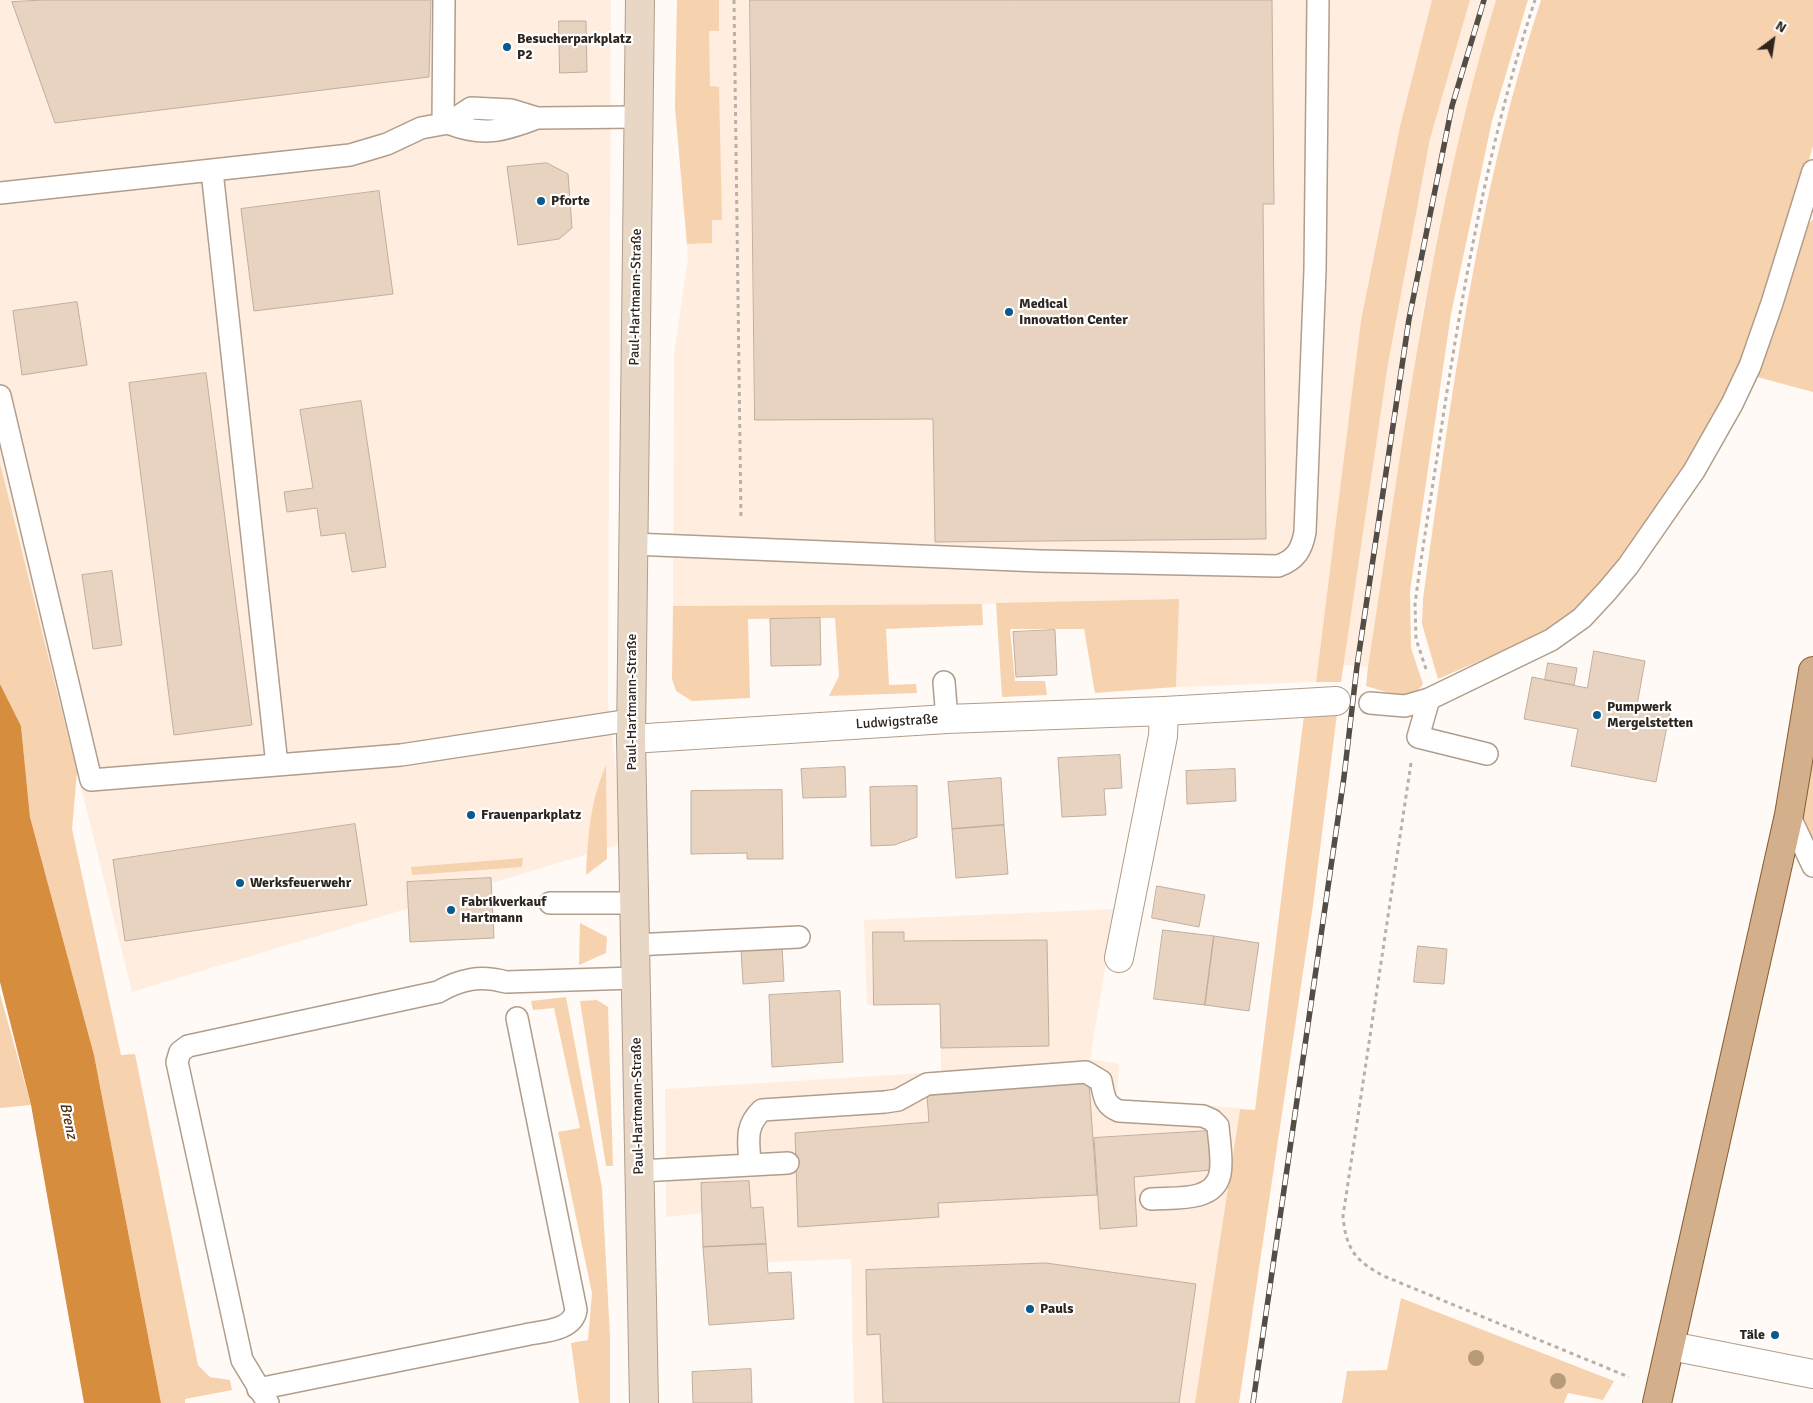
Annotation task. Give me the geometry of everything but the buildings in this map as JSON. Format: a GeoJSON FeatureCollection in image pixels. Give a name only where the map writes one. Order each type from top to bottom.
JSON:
{"type":"FeatureCollection","features":[{"type":"Feature","properties":{"kind":"main road","name":"Paul-Hartmann-Straße"},"geometry":{"type":"LineString","coordinates":[[640,0],[631,729],[644,1403]]}},
{"type":"Feature","properties":{"kind":"main road"},"geometry":{"type":"LineString","coordinates":[[1657,1403],[1789,815],[1813,671]]}},
{"type":"Feature","properties":{"kind":"street","name":"Ludwigstraße"},"geometry":{"type":"LineString","coordinates":[[631,729],[1164,711],[1336,701]]}},
{"type":"Feature","properties":{"kind":"street"},"geometry":{"type":"LineString","coordinates":[[1119,958],[1163,736],[1164,711]]}},
{"type":"Feature","properties":{"kind":"street"},"geometry":{"type":"LineString","coordinates":[[1671,1346],[1813,1374]]}},
{"type":"Feature","properties":{"kind":"lane"},"geometry":{"type":"LineString","coordinates":[[444,0],[446,123]]}},
{"type":"Feature","properties":{"kind":"lane"},"geometry":{"type":"LineString","coordinates":[[633,544],[1040,561],[1278,566],[1288,563],[1298,553],[1305,532],[1315,270],[1318,0]]}},
{"type":"Feature","properties":{"kind":"lane"},"geometry":{"type":"LineString","coordinates":[[0,193],[350,155],[387,144],[421,128],[446,123],[471,108],[511,110],[537,118],[638,117]]}},
{"type":"Feature","properties":{"kind":"lane"},"geometry":{"type":"LineString","coordinates":[[212,171],[277,765]]}},
{"type":"Feature","properties":{"kind":"lane"},"geometry":{"type":"LineString","coordinates":[[1370,703],[1405,706],[1429,699],[1520,656],[1568,630],[1595,604],[1628,566],[1694,471],[1732,404],[1750,366],[1772,303],[1813,171]]}},
{"type":"Feature","properties":{"kind":"lane"},"geometry":{"type":"LineString","coordinates":[[0,396],[91,780],[401,755],[631,729]]}},
{"type":"Feature","properties":{"kind":"lane"},"geometry":{"type":"LineString","coordinates":[[944,682],[947,719]]}},
{"type":"Feature","properties":{"kind":"lane"},"geometry":{"type":"LineString","coordinates":[[1429,699],[1418,737],[1487,754]]}},
{"type":"Feature","properties":{"kind":"lane"},"geometry":{"type":"LineString","coordinates":[[1789,815],[1813,866]]}},
{"type":"Feature","properties":{"kind":"lane"},"geometry":{"type":"LineString","coordinates":[[550,903],[633,903]]}},
{"type":"Feature","properties":{"kind":"lane"},"geometry":{"type":"LineString","coordinates":[[634,945],[799,936]]}},
{"type":"Feature","properties":{"kind":"lane"},"geometry":{"type":"LineString","coordinates":[[517,1018],[576,1310],[575,1318],[568,1325],[263,1396],[242,1360],[177,1062],[180,1052],[188,1046],[438,992],[465,980],[491,978],[506,982],[635,978]]}},
{"type":"Feature","properties":{"kind":"lane"},"geometry":{"type":"LineString","coordinates":[[750,1164],[749,1128],[753,1119],[762,1110],[898,1100],[927,1084],[1086,1072],[1101,1082],[1106,1102],[1110,1108],[1203,1116],[1212,1120],[1218,1126],[1220,1174],[1216,1184],[1208,1192],[1198,1196],[1151,1199]]}},
{"type":"Feature","properties":{"kind":"lane"},"geometry":{"type":"LineString","coordinates":[[640,1171],[788,1162]]}},
{"type":"Feature","properties":{"kind":"path"},"geometry":{"type":"LineString","coordinates":[[734,0],[742,548]]}},
{"type":"Feature","properties":{"kind":"path"},"geometry":{"type":"LineString","coordinates":[[1429,699],[1429,681],[1414,626],[1417,585],[1456,334],[1485,178],[1511,73],[1535,0]]}},
{"type":"Feature","properties":{"kind":"path"},"geometry":{"type":"LineString","coordinates":[[1418,737],[1403,803],[1343,1216],[1348,1245],[1357,1259],[1386,1277],[1635,1380]]}},
{"type":"Feature","properties":{"kind":"shaded area"},"geometry":{"type":"Polygon","coordinates":[[[0,0],[611,0],[608,701],[624,843],[132,992],[0,463],[0,0]]]}},
{"type":"Feature","properties":{"kind":"shaded area"},"geometry":{"type":"Polygon","coordinates":[[[677,0],[1432,0],[1400,126],[1361,319],[1316,682],[1176,687],[1178,599],[982,604],[673,606],[674,354],[688,258],[675,107],[677,0]]]}},
{"type":"Feature","properties":{"kind":"shaded area"},"geometry":{"type":"Polygon","coordinates":[[[677,0],[719,0],[719,31],[709,31],[710,86],[719,87],[722,220],[712,220],[712,243],[687,244],[675,107],[677,0]]]}},
{"type":"Feature","properties":{"kind":"shaded area"},"geometry":{"type":"Polygon","coordinates":[[[1432,0],[1470,0],[1430,139],[1388,364],[1341,682],[1316,682],[1361,320],[1400,126],[1432,0]]]}},
{"type":"Feature","properties":{"kind":"shaded area"},"geometry":{"type":"Polygon","coordinates":[[[1470,0],[1496,0],[1443,213],[1423,311],[1368,667],[1343,665],[1388,364],[1430,139],[1470,0]]]}},
{"type":"Feature","properties":{"kind":"shaded area"},"geometry":{"type":"Polygon","coordinates":[[[1496,0],[1528,0],[1492,121],[1451,314],[1410,591],[1411,648],[1423,684],[1418,690],[1411,693],[1389,693],[1366,686],[1406,415],[1420,331],[1453,164],[1496,0]]]}},
{"type":"Feature","properties":{"kind":"shaded area"},"geometry":{"type":"Polygon","coordinates":[[[1541,0],[1813,0],[1813,146],[1791,223],[1744,360],[1688,468],[1590,600],[1546,632],[1438,679],[1422,624],[1423,599],[1444,448],[1468,297],[1483,222],[1519,73],[1541,0]]]}},
{"type":"Feature","properties":{"kind":"shaded area"},"geometry":{"type":"Polygon","coordinates":[[[1813,219],[1813,392],[1757,377],[1778,320],[1808,225],[1813,219]]]}},
{"type":"Feature","properties":{"kind":"shaded area"},"geometry":{"type":"Polygon","coordinates":[[[0,463],[77,772],[72,829],[121,1055],[135,1054],[198,1365],[210,1377],[230,1380],[232,1390],[185,1399],[185,1403],[161,1403],[94,1055],[30,817],[21,726],[0,684],[0,463]]]}},
{"type":"Feature","properties":{"kind":"shaded area"},"geometry":{"type":"Polygon","coordinates":[[[1179,599],[1176,687],[1095,693],[1084,629],[1010,629],[1015,681],[1045,681],[1047,695],[1002,697],[996,603],[1179,599]]]}},
{"type":"Feature","properties":{"kind":"shaded area"},"geometry":{"type":"Polygon","coordinates":[[[982,604],[983,625],[886,629],[889,685],[916,684],[917,693],[829,696],[839,676],[835,618],[748,619],[750,698],[692,701],[676,691],[672,679],[673,606],[982,604]]]}},
{"type":"Feature","properties":{"kind":"shaded area"},"geometry":{"type":"Polygon","coordinates":[[[1337,714],[1313,905],[1239,1403],[1195,1403],[1240,1109],[1255,1110],[1304,715],[1337,714]]]}},
{"type":"Feature","properties":{"kind":"shaded area"},"geometry":{"type":"Polygon","coordinates":[[[1813,750],[1813,840],[1801,817],[1813,750]]]}},
{"type":"Feature","properties":{"kind":"shaded area"},"geometry":{"type":"Polygon","coordinates":[[[606,765],[607,859],[586,875],[593,806],[606,765]]]}},
{"type":"Feature","properties":{"kind":"shaded area"},"geometry":{"type":"Polygon","coordinates":[[[523,858],[522,867],[412,875],[411,867],[523,858]]]}},
{"type":"Feature","properties":{"kind":"shaded area"},"geometry":{"type":"Polygon","coordinates":[[[1115,909],[1090,1059],[1119,1064],[1117,1099],[1240,1108],[1195,1403],[854,1403],[851,1259],[767,1262],[766,1244],[703,1247],[702,1213],[666,1217],[665,1089],[941,1072],[940,1004],[867,1005],[864,920],[1115,909]]]}},
{"type":"Feature","properties":{"kind":"shaded area"},"geometry":{"type":"Polygon","coordinates":[[[580,923],[607,937],[606,953],[579,965],[580,923]]]}},
{"type":"Feature","properties":{"kind":"shaded area"},"geometry":{"type":"Polygon","coordinates":[[[0,994],[31,1105],[0,1108],[0,994]]]}},
{"type":"Feature","properties":{"kind":"shaded area"},"geometry":{"type":"Polygon","coordinates":[[[566,997],[602,1188],[610,1336],[610,1403],[579,1403],[571,1343],[588,1340],[592,1293],[558,1132],[580,1128],[554,1008],[533,1010],[531,1001],[566,997]]]}},
{"type":"Feature","properties":{"kind":"shaded area"},"geometry":{"type":"Polygon","coordinates":[[[597,1000],[608,1007],[613,1166],[606,1166],[580,1001],[597,1000]]]}},
{"type":"Feature","properties":{"kind":"shaded area"},"geometry":{"type":"Polygon","coordinates":[[[1401,1298],[1614,1381],[1603,1400],[1568,1393],[1564,1403],[1342,1403],[1347,1371],[1387,1370],[1401,1298]]]}},
{"type":"Feature","properties":{"kind":"water","name":"Brenz"},"geometry":{"type":"Polygon","coordinates":[[[0,684],[21,726],[30,817],[94,1055],[161,1403],[84,1403],[31,1105],[0,982],[0,684]]]}},
{"type":"Feature","properties":{"kind":"railway"},"geometry":{"type":"LineString","coordinates":[[1253,1403],[1344,777],[1357,666],[1409,319],[1452,106],[1484,0]]}},
{"type":"Feature","properties":{"kind":"place","name":"Besucherparkplatz P2"},"geometry":{"type":"Point","coordinates":[507,47]}},
{"type":"Feature","properties":{"kind":"place","name":"Pforte"},"geometry":{"type":"Point","coordinates":[541,201]}},
{"type":"Feature","properties":{"kind":"place","name":"Medical Innovation Center"},"geometry":{"type":"Point","coordinates":[1009,312]}},
{"type":"Feature","properties":{"kind":"place","name":"Pumpwerk Mergelstetten"},"geometry":{"type":"Point","coordinates":[1597,715]}},
{"type":"Feature","properties":{"kind":"place","name":"Frauenparkplatz"},"geometry":{"type":"Point","coordinates":[471,815]}},
{"type":"Feature","properties":{"kind":"place","name":"Werksfeuerwehr"},"geometry":{"type":"Point","coordinates":[240,883]}},
{"type":"Feature","properties":{"kind":"place","name":"Fabrikverkauf Hartmann"},"geometry":{"type":"Point","coordinates":[451,910]}},
{"type":"Feature","properties":{"kind":"place","name":"Pauls"},"geometry":{"type":"Point","coordinates":[1030,1309]}},
{"type":"Feature","properties":{"kind":"place","name":"Täle"},"geometry":{"type":"Point","coordinates":[1775,1335]}}]}
